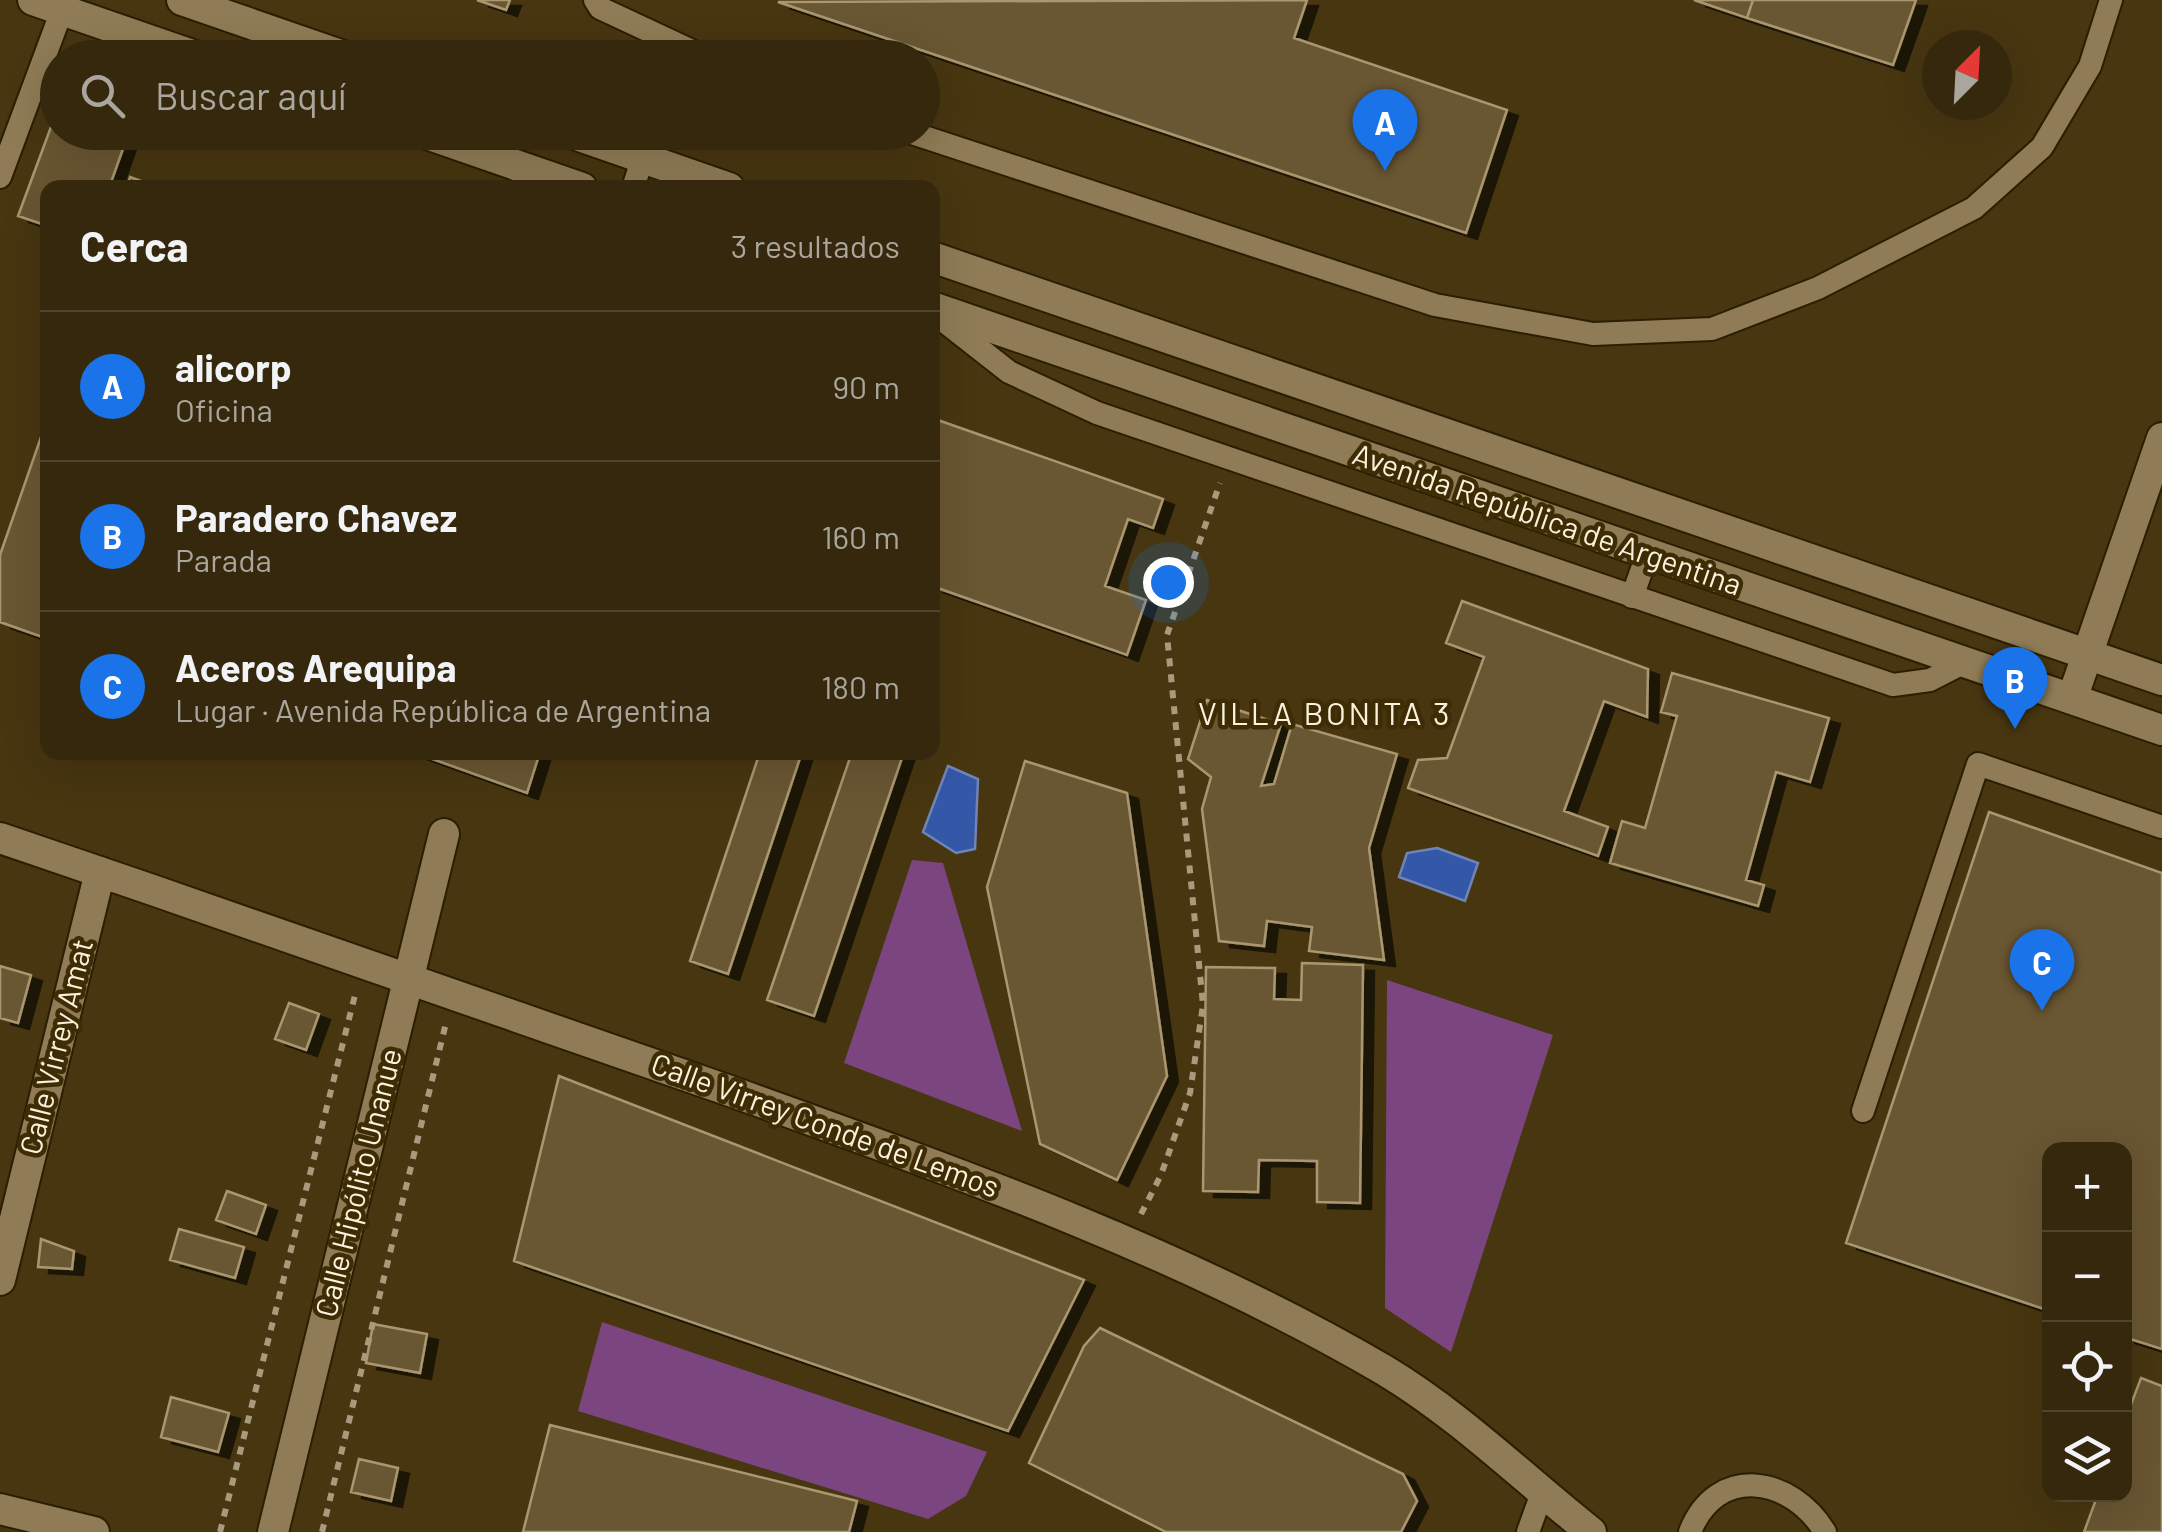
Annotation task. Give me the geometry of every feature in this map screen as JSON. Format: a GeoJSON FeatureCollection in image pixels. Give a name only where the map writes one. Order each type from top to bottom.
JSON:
{"type":"FeatureCollection","features":[{"type":"Feature","properties":{"kind":"street"},"geometry":{"type":"LineString","coordinates":[[182,0],[218,6],[304,40]]}},
{"type":"Feature","properties":{"kind":"street"},"geometry":{"type":"LineString","coordinates":[[69,7],[154,40]]}},
{"type":"Feature","properties":{"kind":"street"},"geometry":{"type":"LineString","coordinates":[[473,150],[559,180]]}},
{"type":"Feature","properties":{"kind":"street"},"geometry":{"type":"LineString","coordinates":[[656,150],[713,180]]}},
{"type":"Feature","properties":{"kind":"street","name":"Avenida República de Argentina"},"geometry":{"type":"LineString","coordinates":[[940,261],[2162,680]]}},
{"type":"Feature","properties":{"kind":"street","name":"Avenida República de Argentina"},"geometry":{"type":"LineString","coordinates":[[940,312],[2162,730]]}},
{"type":"Feature","properties":{"kind":"street"},"geometry":{"type":"LineString","coordinates":[[2072,699],[2162,438]]}},
{"type":"Feature","properties":{"kind":"street","name":"Calle Hipólito Unanue"},"geometry":{"type":"LineString","coordinates":[[272,1532],[444,834]]}},
{"type":"Feature","properties":{"kind":"street","name":"Calle Virrey Conde de Lemos"},"geometry":{"type":"LineString","coordinates":[[0,838],[409,977],[900,1152],[1127,1242],[1385,1371],[1475,1436],[1591,1532]]}},
{"type":"Feature","properties":{"kind":"street","name":"Calle Virrey Amat"},"geometry":{"type":"LineString","coordinates":[[0,1280],[100,872]]}},
{"type":"Feature","properties":{"kind":"street"},"geometry":{"type":"LineString","coordinates":[[0,1509],[94,1532]]}},
{"type":"Feature","properties":{"kind":"lane"},"geometry":{"type":"LineString","coordinates":[[595,0],[600,8],[657,40]]}},
{"type":"Feature","properties":{"kind":"lane"},"geometry":{"type":"LineString","coordinates":[[940,142],[1435,304],[1592,334],[1712,329],[1818,288],[1974,208],[2042,147],[2090,66],[2111,0]]}},
{"type":"Feature","properties":{"kind":"lane"},"geometry":{"type":"LineString","coordinates":[[56,40],[69,7]]}},
{"type":"Feature","properties":{"kind":"lane"},"geometry":{"type":"LineString","coordinates":[[0,177],[40,78]]}},
{"type":"Feature","properties":{"kind":"lane"},"geometry":{"type":"LineString","coordinates":[[636,180],[645,150]]}},
{"type":"Feature","properties":{"kind":"lane"},"geometry":{"type":"LineString","coordinates":[[940,316],[1009,372],[1097,413],[1893,685],[1930,680],[1965,662]]}},
{"type":"Feature","properties":{"kind":"lane"},"geometry":{"type":"LineString","coordinates":[[1632,596],[1647,555]]}},
{"type":"Feature","properties":{"kind":"lane"},"geometry":{"type":"LineString","coordinates":[[1864,1112],[1978,764],[2162,827]]}},
{"type":"Feature","properties":{"kind":"lane"},"geometry":{"type":"LineString","coordinates":[[1690,1532],[1704,1506],[1723,1492],[1746,1485],[1770,1486],[1792,1494],[1810,1509],[1825,1532]]}},
{"type":"Feature","properties":{"kind":"lane"},"geometry":{"type":"LineString","coordinates":[[1528,1532],[1542,1493]]}},
{"type":"Feature","properties":{"kind":"path"},"geometry":{"type":"LineString","coordinates":[[1127,1242],[1161,1175],[1190,1092],[1203,1005],[1166,635],[1228,458]]}},
{"type":"Feature","properties":{"kind":"path"},"geometry":{"type":"LineString","coordinates":[[220,1532],[363,961]]}},
{"type":"Feature","properties":{"kind":"path"},"geometry":{"type":"LineString","coordinates":[[322,1532],[454,993]]}},
{"type":"Feature","properties":{"kind":"shaded area"},"geometry":{"type":"Polygon","coordinates":[[[912,860],[943,863],[1022,1131],[844,1063],[912,860]]]}},
{"type":"Feature","properties":{"kind":"shaded area"},"geometry":{"type":"Polygon","coordinates":[[[1387,980],[1553,1035],[1451,1352],[1385,1308],[1387,980]]]}},
{"type":"Feature","properties":{"kind":"shaded area"},"geometry":{"type":"Polygon","coordinates":[[[602,1322],[987,1452],[966,1496],[928,1519],[578,1411],[602,1322]]]}},
{"type":"Feature","properties":{"kind":"water"},"geometry":{"type":"Polygon","coordinates":[[[948,766],[978,779],[975,849],[956,853],[923,832],[948,766]]]}},
{"type":"Feature","properties":{"kind":"water"},"geometry":{"type":"Polygon","coordinates":[[[1437,848],[1478,863],[1465,901],[1399,877],[1407,853],[1437,848]]]}},
{"type":"Feature","properties":{"kind":"building"},"geometry":{"type":"Polygon","coordinates":[[[477,0],[510,0],[506,10],[477,0]]]}},
{"type":"Feature","properties":{"kind":"building"},"geometry":{"type":"Polygon","coordinates":[[[1307,0],[1294,38],[1507,110],[1466,233],[940,56],[940,40],[891,40],[778,2],[1307,0]]]}},
{"type":"Feature","properties":{"kind":"building"},"geometry":{"type":"Polygon","coordinates":[[[1694,0],[1753,0],[1747,18],[1694,0]]]}},
{"type":"Feature","properties":{"kind":"building"},"geometry":{"type":"Polygon","coordinates":[[[1753,0],[1916,0],[1893,65],[1747,18],[1753,0]]]}},
{"type":"Feature","properties":{"kind":"building"},"geometry":{"type":"Polygon","coordinates":[[[42,150],[123,150],[112,180],[40,180],[40,223],[18,216],[42,150]]]}},
{"type":"Feature","properties":{"kind":"building"},"geometry":{"type":"Polygon","coordinates":[[[940,421],[1163,499],[1153,528],[1128,519],[1105,586],[1146,600],[1127,655],[940,589],[940,421]]]}},
{"type":"Feature","properties":{"kind":"building"},"geometry":{"type":"Polygon","coordinates":[[[40,440],[40,636],[0,622],[0,555],[40,440]]]}},
{"type":"Feature","properties":{"kind":"building"},"geometry":{"type":"Polygon","coordinates":[[[1462,601],[1648,669],[1647,717],[1604,701],[1564,811],[1608,827],[1598,856],[1408,788],[1418,760],[1447,758],[1484,657],[1446,643],[1462,601]]]}},
{"type":"Feature","properties":{"kind":"building"},"geometry":{"type":"Polygon","coordinates":[[[1672,673],[1829,718],[1810,782],[1776,772],[1746,880],[1764,885],[1758,906],[1610,863],[1622,821],[1645,828],[1677,716],[1661,712],[1672,673]]]}},
{"type":"Feature","properties":{"kind":"building"},"geometry":{"type":"Polygon","coordinates":[[[1207,700],[1281,724],[1261,786],[1274,784],[1292,724],[1397,754],[1369,848],[1384,960],[1309,951],[1312,927],[1267,921],[1264,946],[1219,941],[1202,809],[1211,777],[1188,759],[1207,700]]]}},
{"type":"Feature","properties":{"kind":"building"},"geometry":{"type":"Polygon","coordinates":[[[435,760],[537,760],[527,793],[435,760]]]}},
{"type":"Feature","properties":{"kind":"building"},"geometry":{"type":"Polygon","coordinates":[[[757,760],[799,760],[728,974],[690,961],[757,760]]]}},
{"type":"Feature","properties":{"kind":"building"},"geometry":{"type":"Polygon","coordinates":[[[849,760],[901,760],[814,1016],[767,1000],[849,760]]]}},
{"type":"Feature","properties":{"kind":"building"},"geometry":{"type":"Polygon","coordinates":[[[1025,761],[1127,793],[1167,1076],[1117,1180],[1040,1144],[987,887],[1025,761]]]}},
{"type":"Feature","properties":{"kind":"building"},"geometry":{"type":"Polygon","coordinates":[[[1989,812],[2162,873],[2162,1349],[2132,1340],[2132,1142],[2042,1142],[2042,1308],[1846,1243],[1989,812]]]}},
{"type":"Feature","properties":{"kind":"building"},"geometry":{"type":"Polygon","coordinates":[[[1302,963],[1363,965],[1360,1203],[1317,1202],[1317,1161],[1259,1160],[1258,1192],[1203,1191],[1206,967],[1275,968],[1274,999],[1301,1000],[1302,963]]]}},
{"type":"Feature","properties":{"kind":"building"},"geometry":{"type":"Polygon","coordinates":[[[0,966],[31,975],[18,1023],[0,1018],[0,966]]]}},
{"type":"Feature","properties":{"kind":"building"},"geometry":{"type":"Polygon","coordinates":[[[289,1003],[319,1014],[306,1050],[275,1039],[289,1003]]]}},
{"type":"Feature","properties":{"kind":"building"},"geometry":{"type":"Polygon","coordinates":[[[559,1076],[1084,1280],[1008,1431],[514,1261],[559,1076]]]}},
{"type":"Feature","properties":{"kind":"building"},"geometry":{"type":"Polygon","coordinates":[[[227,1191],[266,1205],[256,1234],[216,1220],[227,1191]]]}},
{"type":"Feature","properties":{"kind":"building"},"geometry":{"type":"Polygon","coordinates":[[[179,1229],[244,1247],[235,1278],[170,1260],[179,1229]]]}},
{"type":"Feature","properties":{"kind":"building"},"geometry":{"type":"Polygon","coordinates":[[[41,1239],[74,1251],[72,1269],[38,1267],[41,1239]]]}},
{"type":"Feature","properties":{"kind":"building"},"geometry":{"type":"Polygon","coordinates":[[[373,1324],[427,1334],[420,1373],[366,1363],[373,1324]]]}},
{"type":"Feature","properties":{"kind":"building"},"geometry":{"type":"Polygon","coordinates":[[[1100,1328],[1403,1474],[1417,1501],[1401,1532],[1166,1532],[1029,1463],[1084,1346],[1100,1328]]]}},
{"type":"Feature","properties":{"kind":"building"},"geometry":{"type":"Polygon","coordinates":[[[2141,1378],[2162,1386],[2162,1532],[2084,1532],[2095,1502],[2132,1502],[2132,1402],[2141,1378]]]}},
{"type":"Feature","properties":{"kind":"building"},"geometry":{"type":"Polygon","coordinates":[[[171,1397],[229,1413],[218,1452],[161,1437],[171,1397]]]}},
{"type":"Feature","properties":{"kind":"building"},"geometry":{"type":"Polygon","coordinates":[[[550,1425],[857,1501],[849,1532],[523,1532],[550,1425]]]}},
{"type":"Feature","properties":{"kind":"building"},"geometry":{"type":"Polygon","coordinates":[[[359,1459],[398,1468],[391,1501],[351,1492],[359,1459]]]}},
{"type":"Feature","properties":{"kind":"place","name":"alicorp"},"geometry":{"type":"Point","coordinates":[1385,171]}},
{"type":"Feature","properties":{"kind":"place","name":"Paradero Chavez"},"geometry":{"type":"Point","coordinates":[2015,729]}},
{"type":"Feature","properties":{"kind":"place","name":"Aceros Arequipa"},"geometry":{"type":"Point","coordinates":[2042,1011]}},
{"type":"Feature","properties":{"kind":"district","name":"VILLA BONITA 3"},"geometry":{"type":"Point","coordinates":[1325,714]}}]}
